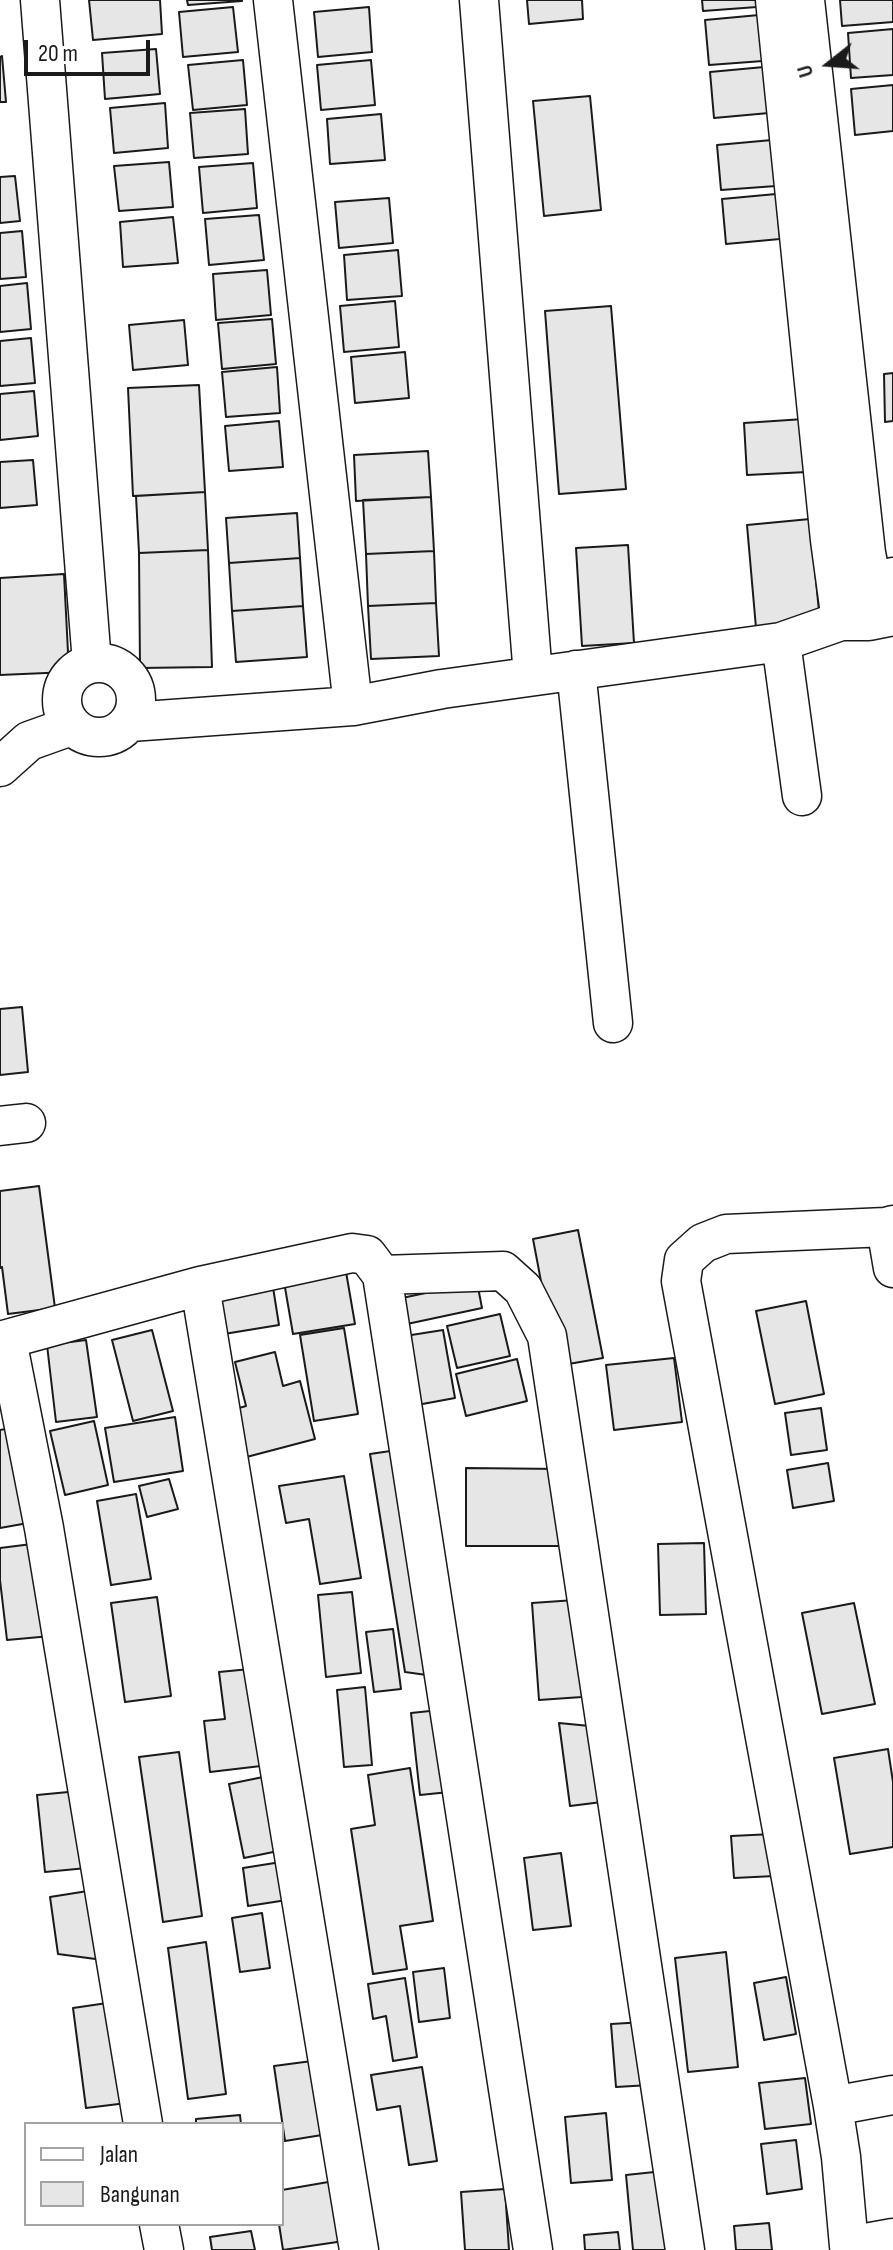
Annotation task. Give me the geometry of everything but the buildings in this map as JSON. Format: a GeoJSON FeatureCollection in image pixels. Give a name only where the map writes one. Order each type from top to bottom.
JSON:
{"type":"FeatureCollection","features":[{"type":"Feature","properties":{"kind":"street"},"geometry":{"type":"LineString","coordinates":[[40,0],[92,663]]}},
{"type":"Feature","properties":{"kind":"street"},"geometry":{"type":"LineString","coordinates":[[273,0],[353,706]]}},
{"type":"Feature","properties":{"kind":"street"},"geometry":{"type":"LineString","coordinates":[[479,0],[533,676]]}},
{"type":"Feature","properties":{"kind":"street"},"geometry":{"type":"LineString","coordinates":[[775,0],[841,621]]}},
{"type":"Feature","properties":{"kind":"street"},"geometry":{"type":"LineString","coordinates":[[805,0],[866,553],[882,580],[857,599],[841,621]]}},
{"type":"Feature","properties":{"kind":"street"},"geometry":{"type":"LineString","coordinates":[[130,722],[353,706],[442,689],[781,642],[841,621],[869,621],[893,616]]}},
{"type":"Feature","properties":{"kind":"street"},"geometry":{"type":"LineString","coordinates":[[781,642],[802,796]]}},
{"type":"Feature","properties":{"kind":"street"},"geometry":{"type":"LineString","coordinates":[[92,663],[106,663],[120,669],[136,693],[136,708],[130,722],[119,732],[106,737],[91,737],[71,726],[62,707],[62,693],[68,679],[78,669],[92,663]]}},
{"type":"Feature","properties":{"kind":"street"},"geometry":{"type":"LineString","coordinates":[[576,670],[613,1023]]}},
{"type":"Feature","properties":{"kind":"street"},"geometry":{"type":"LineString","coordinates":[[0,767],[14,738],[71,726]]}},
{"type":"Feature","properties":{"kind":"street"},"geometry":{"type":"LineString","coordinates":[[893,1268],[889,1226],[726,1234],[703,1243],[684,1260],[681,1281],[833,2106],[849,2248],[893,2238]]}},
{"type":"Feature","properties":{"kind":"street"},"geometry":{"type":"LineString","coordinates":[[143,2122],[44,1528],[4,1341],[200,1286],[352,1253],[367,1255],[382,1275],[533,2250]]}},
{"type":"Feature","properties":{"kind":"street"},"geometry":{"type":"LineString","coordinates":[[382,1275],[503,1271],[523,1289],[547,1336],[685,2250]]}},
{"type":"Feature","properties":{"kind":"street"},"geometry":{"type":"LineString","coordinates":[[200,1286],[359,2250]]}},
{"type":"Feature","properties":{"kind":"street"},"geometry":{"type":"LineString","coordinates":[[833,2106],[893,2095]]}},
{"type":"Feature","properties":{"kind":"street"},"geometry":{"type":"LineString","coordinates":[[159,2226],[164,2250]]}}]}
